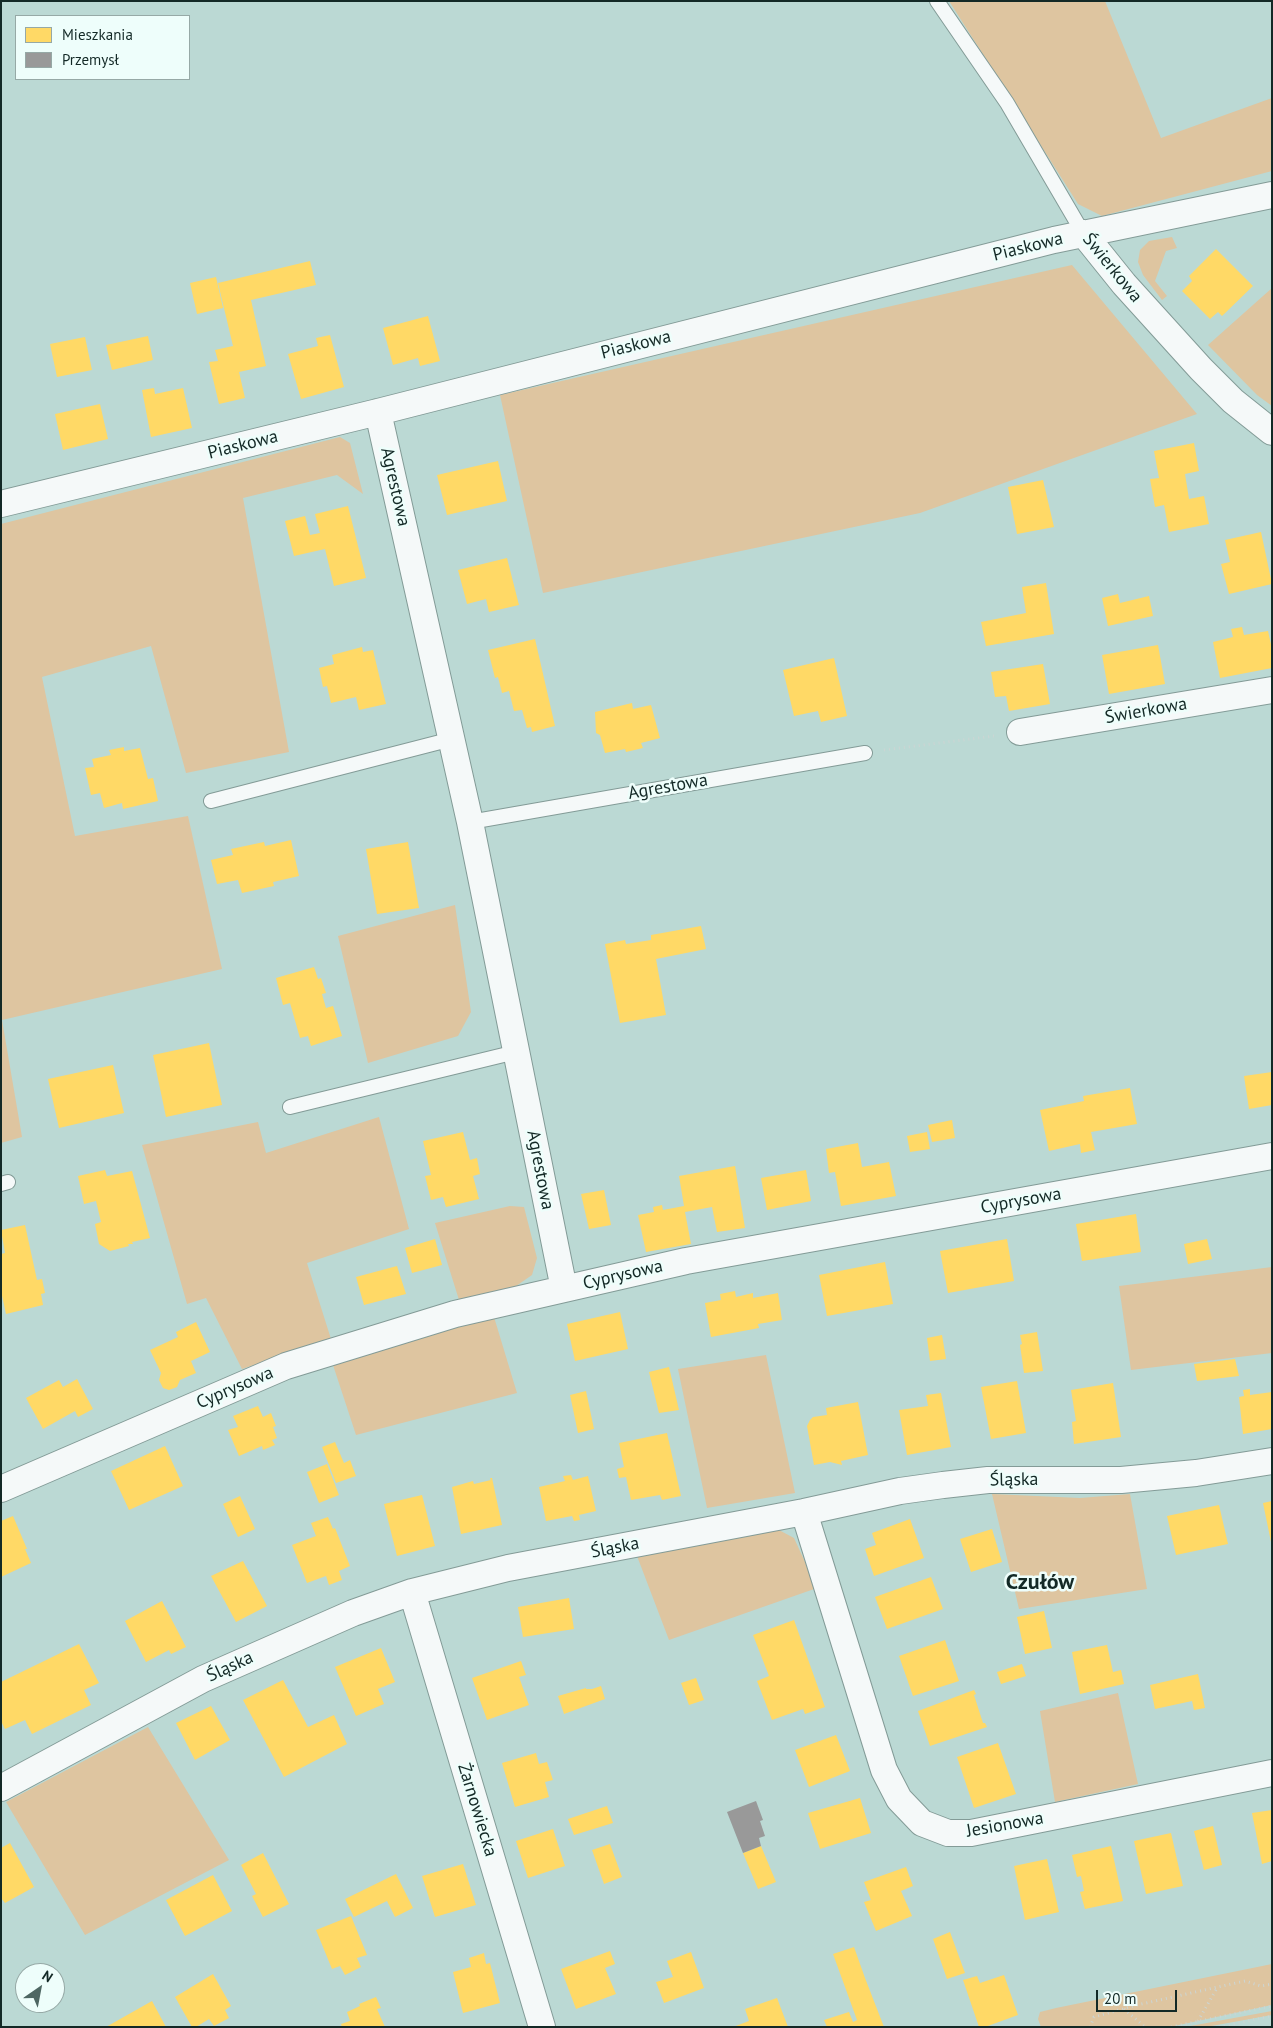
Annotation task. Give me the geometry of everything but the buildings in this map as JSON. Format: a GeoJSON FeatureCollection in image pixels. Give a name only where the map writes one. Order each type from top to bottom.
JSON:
{"type":"FeatureCollection","features":[{"type":"Feature","properties":{"kind":"street","name":"Piaskowa"},"geometry":{"type":"LineString","coordinates":[[1,504],[378,412],[508,377],[1083,233],[1272,195]]}},
{"type":"Feature","properties":{"kind":"street","name":"Świerkowa"},"geometry":{"type":"LineString","coordinates":[[1083,233],[1124,284],[1201,369],[1234,401],[1272,432]]}},
{"type":"Feature","properties":{"kind":"street","name":"Agrestowa"},"geometry":{"type":"LineString","coordinates":[[378,412],[470,822],[564,1288]]}},
{"type":"Feature","properties":{"kind":"street","name":"Świerkowa"},"geometry":{"type":"LineString","coordinates":[[1020,732],[1272,690]]}},
{"type":"Feature","properties":{"kind":"street","name":"Cyprysowa"},"geometry":{"type":"LineString","coordinates":[[1,1488],[286,1366],[455,1314],[686,1261],[1272,1156]]}},
{"type":"Feature","properties":{"kind":"street","name":"Śląska"},"geometry":{"type":"LineString","coordinates":[[1,1788],[203,1679],[353,1613],[412,1592],[508,1568],[804,1512],[900,1491],[988,1480],[1121,1480],[1196,1473],[1272,1461]]}},
{"type":"Feature","properties":{"kind":"street","name":"Jesionowa"},"geometry":{"type":"LineString","coordinates":[[804,1512],[884,1770],[899,1799],[922,1823],[948,1833],[971,1833],[1272,1773]]}},
{"type":"Feature","properties":{"kind":"street","name":"Żarnowiecka"},"geometry":{"type":"LineString","coordinates":[[412,1592],[542,2027]]}},
{"type":"Feature","properties":{"kind":"lane","name":"Świerkowa"},"geometry":{"type":"LineString","coordinates":[[937,1],[1007,103],[1083,233]]}},
{"type":"Feature","properties":{"kind":"lane"},"geometry":{"type":"LineString","coordinates":[[211,801],[452,738]]}},
{"type":"Feature","properties":{"kind":"lane","name":"Agrestowa"},"geometry":{"type":"LineString","coordinates":[[470,822],[865,752]]}},
{"type":"Feature","properties":{"kind":"lane"},"geometry":{"type":"LineString","coordinates":[[290,1107],[516,1052]]}},
{"type":"Feature","properties":{"kind":"path"},"geometry":{"type":"LineString","coordinates":[[865,752],[1020,732]]}},
{"type":"Feature","properties":{"kind":"path"},"geometry":{"type":"LineString","coordinates":[[1090,2027],[1094,2016],[1245,1981],[1261,1986],[1272,1984]]}},
{"type":"Feature","properties":{"kind":"path"},"geometry":{"type":"LineString","coordinates":[[1198,2021],[1218,1987]]}},
{"type":"Feature","properties":{"kind":"path"},"geometry":{"type":"LineString","coordinates":[[1171,2027],[1272,2006]]}},
{"type":"Feature","properties":{"kind":"path"},"geometry":{"type":"LineString","coordinates":[[1124,2009],[1145,2027]]}},
{"type":"Feature","properties":{"kind":"path"},"geometry":{"type":"LineString","coordinates":[[1219,2027],[1272,2016]]}},
{"type":"Feature","properties":{"kind":"shaded area"},"geometry":{"type":"Polygon","coordinates":[[[949,1],[1105,1],[1161,138],[1272,98],[1272,171],[1102,216],[1078,204],[949,1]]]}},
{"type":"Feature","properties":{"kind":"shaded area"},"geometry":{"type":"Polygon","coordinates":[[[1172,237],[1177,248],[1166,251],[1155,281],[1167,296],[1162,300],[1143,275],[1138,262],[1140,250],[1149,241],[1172,237]]]}},
{"type":"Feature","properties":{"kind":"shaded area"},"geometry":{"type":"Polygon","coordinates":[[[1072,265],[1197,414],[920,513],[543,593],[500,395],[1072,265]]]}},
{"type":"Feature","properties":{"kind":"shaded area"},"geometry":{"type":"Polygon","coordinates":[[[1272,288],[1272,406],[1257,395],[1208,345],[1272,288]]]}},
{"type":"Feature","properties":{"kind":"shaded area"},"geometry":{"type":"Polygon","coordinates":[[[340,437],[350,443],[363,494],[337,475],[243,498],[289,752],[186,773],[151,646],[42,677],[75,836],[188,816],[222,969],[2,1020],[22,1137],[1,1143],[1,524],[340,437]]]}},
{"type":"Feature","properties":{"kind":"shaded area"},"geometry":{"type":"Polygon","coordinates":[[[455,905],[471,1012],[458,1036],[368,1063],[338,936],[455,905]]]}},
{"type":"Feature","properties":{"kind":"shaded area"},"geometry":{"type":"Polygon","coordinates":[[[379,1117],[409,1229],[307,1263],[331,1339],[242,1369],[206,1298],[187,1304],[142,1145],[258,1122],[266,1153],[379,1117]]]}},
{"type":"Feature","properties":{"kind":"shaded area"},"geometry":{"type":"Polygon","coordinates":[[[510,1206],[524,1207],[537,1258],[532,1275],[509,1291],[459,1300],[435,1223],[510,1206]]]}},
{"type":"Feature","properties":{"kind":"shaded area"},"geometry":{"type":"Polygon","coordinates":[[[1272,1267],[1272,1353],[1131,1370],[1119,1286],[1272,1267]]]}},
{"type":"Feature","properties":{"kind":"shaded area"},"geometry":{"type":"Polygon","coordinates":[[[494,1317],[517,1393],[356,1435],[332,1362],[494,1317]]]}},
{"type":"Feature","properties":{"kind":"shaded area"},"geometry":{"type":"Polygon","coordinates":[[[766,1355],[795,1493],[707,1508],[678,1369],[766,1355]]]}},
{"type":"Feature","properties":{"kind":"shaded area"},"geometry":{"type":"Polygon","coordinates":[[[992,1494],[1080,1498],[1130,1494],[1147,1589],[1019,1609],[992,1494]]]}},
{"type":"Feature","properties":{"kind":"shaded area"},"geometry":{"type":"Polygon","coordinates":[[[777,1529],[794,1538],[817,1588],[669,1640],[637,1556],[777,1529]]]}},
{"type":"Feature","properties":{"kind":"shaded area"},"geometry":{"type":"Polygon","coordinates":[[[1118,1693],[1138,1784],[1055,1802],[1040,1711],[1118,1693]]]}},
{"type":"Feature","properties":{"kind":"shaded area"},"geometry":{"type":"Polygon","coordinates":[[[148,1727],[229,1860],[85,1935],[6,1802],[148,1727]]]}},
{"type":"Feature","properties":{"kind":"shaded area"},"geometry":{"type":"Polygon","coordinates":[[[1272,1964],[1272,2005],[1170,2027],[1041,2027],[1038,2019],[1040,2012],[1056,2008],[1272,1964]]]}},
{"type":"Feature","properties":{"kind":"shaded area"},"geometry":{"type":"Polygon","coordinates":[[[1272,2011],[1272,2015],[1206,2027],[1185,2027],[1272,2011]]]}},
{"type":"Feature","properties":{"kind":"district","name":"Czułów"},"geometry":{"type":"Point","coordinates":[1040,1583]}}]}
